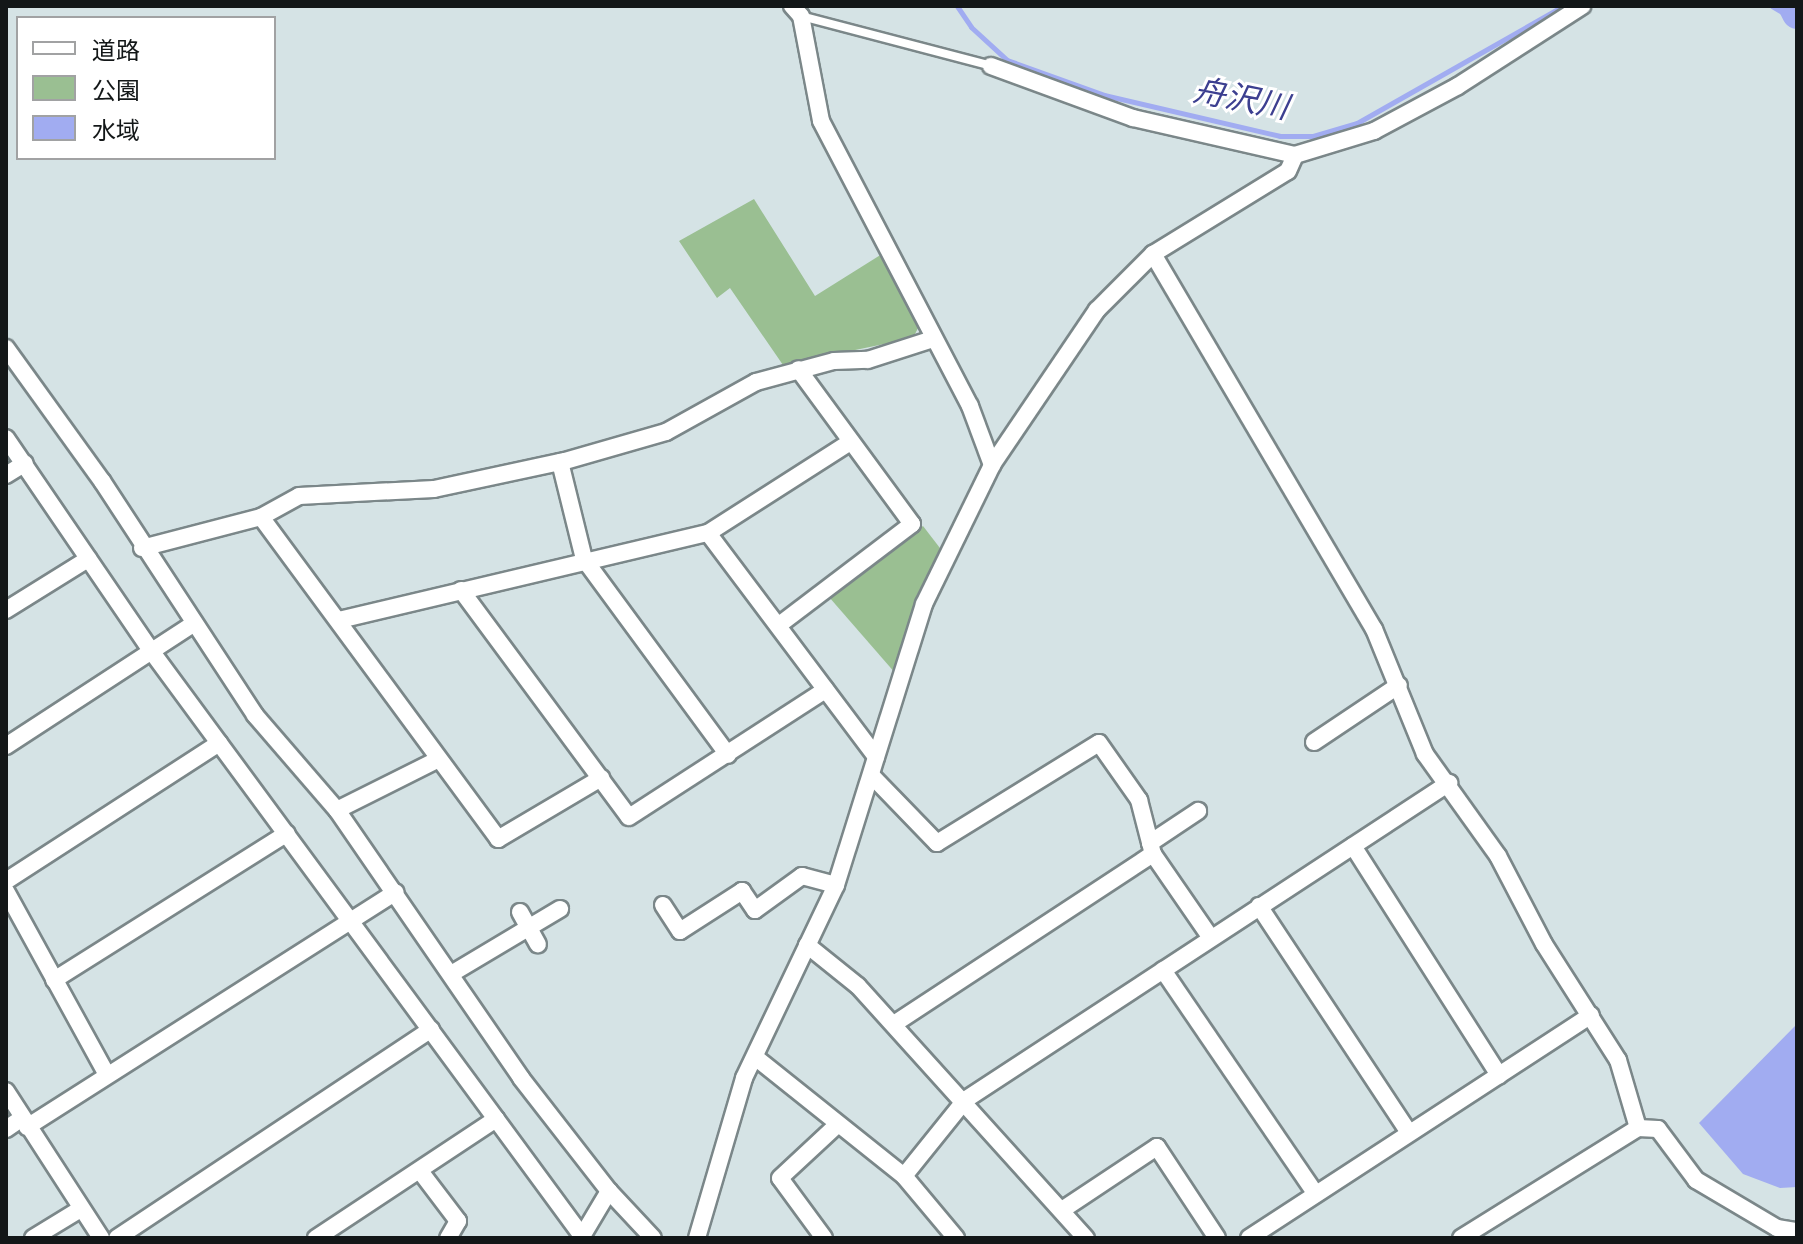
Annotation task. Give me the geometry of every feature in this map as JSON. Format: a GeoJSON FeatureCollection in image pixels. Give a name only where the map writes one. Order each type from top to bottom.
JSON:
{"type":"FeatureCollection","features":[{"type":"Feature","properties":{"kind":"street"},"geometry":{"type":"LineString","coordinates":[[991,66],[1133,118],[1295,155],[1374,131],[1458,86],[1581,7]]}},
{"type":"Feature","properties":{"kind":"street"},"geometry":{"type":"LineString","coordinates":[[796,11],[821,121],[970,406],[992,465]]}},
{"type":"Feature","properties":{"kind":"street"},"geometry":{"type":"LineString","coordinates":[[697,1238],[744,1078],[836,885],[873,777],[876,757],[924,604],[992,465],[1097,310],[1153,254],[1288,171],[1295,155]]}},
{"type":"Feature","properties":{"kind":"street"},"geometry":{"type":"LineString","coordinates":[[1153,254],[1374,629],[1425,754],[1449,783],[1618,1060],[1638,1128]]}},
{"type":"Feature","properties":{"kind":"street"},"geometry":{"type":"LineString","coordinates":[[142,548],[261,517],[299,496],[434,489],[560,462],[666,432],[756,382],[798,369],[868,360],[933,339]]}},
{"type":"Feature","properties":{"kind":"street"},"geometry":{"type":"LineString","coordinates":[[6,348],[102,481],[142,548],[255,715],[337,810],[521,1078],[609,1191],[653,1238]]}},
{"type":"Feature","properties":{"kind":"street"},"geometry":{"type":"LineString","coordinates":[[779,625],[912,524],[849,443],[798,369]]}},
{"type":"Feature","properties":{"kind":"street"},"geometry":{"type":"LineString","coordinates":[[6,438],[152,652],[352,918],[581,1237],[609,1191]]}},
{"type":"Feature","properties":{"kind":"street"},"geometry":{"type":"LineString","coordinates":[[339,620],[584,559],[708,533],[849,443]]}},
{"type":"Feature","properties":{"kind":"street"},"geometry":{"type":"LineString","coordinates":[[560,462],[584,559],[728,755]]}},
{"type":"Feature","properties":{"kind":"street"},"geometry":{"type":"LineString","coordinates":[[6,475],[25,463]]}},
{"type":"Feature","properties":{"kind":"street"},"geometry":{"type":"LineString","coordinates":[[261,517],[498,839],[601,778]]}},
{"type":"Feature","properties":{"kind":"street"},"geometry":{"type":"LineString","coordinates":[[708,533],[876,757]]}},
{"type":"Feature","properties":{"kind":"street"},"geometry":{"type":"LineString","coordinates":[[6,610],[88,559]]}},
{"type":"Feature","properties":{"kind":"street"},"geometry":{"type":"LineString","coordinates":[[461,590],[629,817],[825,690]]}},
{"type":"Feature","properties":{"kind":"street"},"geometry":{"type":"LineString","coordinates":[[6,746],[195,623]]}},
{"type":"Feature","properties":{"kind":"street"},"geometry":{"type":"LineString","coordinates":[[1314,742],[1399,685]]}},
{"type":"Feature","properties":{"kind":"street"},"geometry":{"type":"LineString","coordinates":[[6,881],[219,743]]}},
{"type":"Feature","properties":{"kind":"street"},"geometry":{"type":"LineString","coordinates":[[873,777],[937,843],[1099,743],[1139,800],[1152,848],[1211,938]]}},
{"type":"Feature","properties":{"kind":"street"},"geometry":{"type":"LineString","coordinates":[[337,810],[437,760]]}},
{"type":"Feature","properties":{"kind":"street"},"geometry":{"type":"LineString","coordinates":[[904,1176],[965,1100],[1449,783]]}},
{"type":"Feature","properties":{"kind":"street"},"geometry":{"type":"LineString","coordinates":[[894,1024],[1152,848],[1198,811]]}},
{"type":"Feature","properties":{"kind":"street"},"geometry":{"type":"LineString","coordinates":[[54,980],[287,833]]}},
{"type":"Feature","properties":{"kind":"street"},"geometry":{"type":"LineString","coordinates":[[1353,846],[1499,1075]]}},
{"type":"Feature","properties":{"kind":"street"},"geometry":{"type":"LineString","coordinates":[[663,905],[680,931],[742,891],[755,910],[802,876],[836,885]]}},
{"type":"Feature","properties":{"kind":"street"},"geometry":{"type":"LineString","coordinates":[[6,891],[107,1075]]}},
{"type":"Feature","properties":{"kind":"street"},"geometry":{"type":"LineString","coordinates":[[6,1129],[24,1123],[107,1075],[396,892]]}},
{"type":"Feature","properties":{"kind":"street"},"geometry":{"type":"LineString","coordinates":[[1259,906],[1409,1133]]}},
{"type":"Feature","properties":{"kind":"street"},"geometry":{"type":"LineString","coordinates":[[451,974],[560,909]]}},
{"type":"Feature","properties":{"kind":"street"},"geometry":{"type":"LineString","coordinates":[[520,912],[538,944]]}},
{"type":"Feature","properties":{"kind":"street"},"geometry":{"type":"LineString","coordinates":[[807,945],[858,986],[965,1100],[1086,1238]]}},
{"type":"Feature","properties":{"kind":"street"},"geometry":{"type":"LineString","coordinates":[[1163,970],[1316,1194]]}},
{"type":"Feature","properties":{"kind":"street"},"geometry":{"type":"LineString","coordinates":[[1249,1238],[1270,1232],[1316,1194],[1591,1015]]}},
{"type":"Feature","properties":{"kind":"street"},"geometry":{"type":"LineString","coordinates":[[117,1238],[431,1029]]}},
{"type":"Feature","properties":{"kind":"street"},"geometry":{"type":"LineString","coordinates":[[755,1057],[904,1176],[956,1238]]}},
{"type":"Feature","properties":{"kind":"street"},"geometry":{"type":"LineString","coordinates":[[6,1091],[79,1210],[101,1238]]}},
{"type":"Feature","properties":{"kind":"street"},"geometry":{"type":"LineString","coordinates":[[316,1238],[496,1119]]}},
{"type":"Feature","properties":{"kind":"street"},"geometry":{"type":"LineString","coordinates":[[824,1238],[780,1178],[837,1125]]}},
{"type":"Feature","properties":{"kind":"street"},"geometry":{"type":"LineString","coordinates":[[1461,1238],[1638,1128],[1658,1129],[1696,1180],[1777,1228],[1797,1231]]}},
{"type":"Feature","properties":{"kind":"street"},"geometry":{"type":"LineString","coordinates":[[1062,1210],[1157,1147],[1217,1238]]}},
{"type":"Feature","properties":{"kind":"street"},"geometry":{"type":"LineString","coordinates":[[420,1171],[458,1221],[448,1238]]}},
{"type":"Feature","properties":{"kind":"street"},"geometry":{"type":"LineString","coordinates":[[33,1238],[79,1210]]}},
{"type":"Feature","properties":{"kind":"lane"},"geometry":{"type":"LineString","coordinates":[[796,11],[991,66]]}},
{"type":"Feature","properties":{"kind":"green space"},"geometry":{"type":"Polygon","coordinates":[[[754,199],[815,296],[882,254],[919,326],[913,338],[783,365],[730,288],[717,298],[679,241],[754,199]]]}},
{"type":"Feature","properties":{"kind":"green space"},"geometry":{"type":"Polygon","coordinates":[[[923,526],[943,552],[896,674],[829,597],[923,526]]]}},
{"type":"Feature","properties":{"kind":"water"},"geometry":{"type":"Polygon","coordinates":[[[1797,1024],[1797,1187],[1780,1188],[1743,1174],[1699,1123],[1797,1024]]]}},
{"type":"Feature","properties":{"kind":"waterway","name":"舟沢川"},"geometry":{"type":"LineString","coordinates":[[957,6],[971,27],[1007,60],[1104,95],[1280,136],[1313,136],[1357,123],[1563,6]]}},
{"type":"Feature","properties":{"kind":"waterway","name":"舟沢川"},"geometry":{"type":"LineString","coordinates":[[1772,6],[1797,21]]}},
{"type":"Feature","properties":{"kind":"waterway"},"geometry":{"type":"LineString","coordinates":[[1793,6],[1797,14]]}}]}
